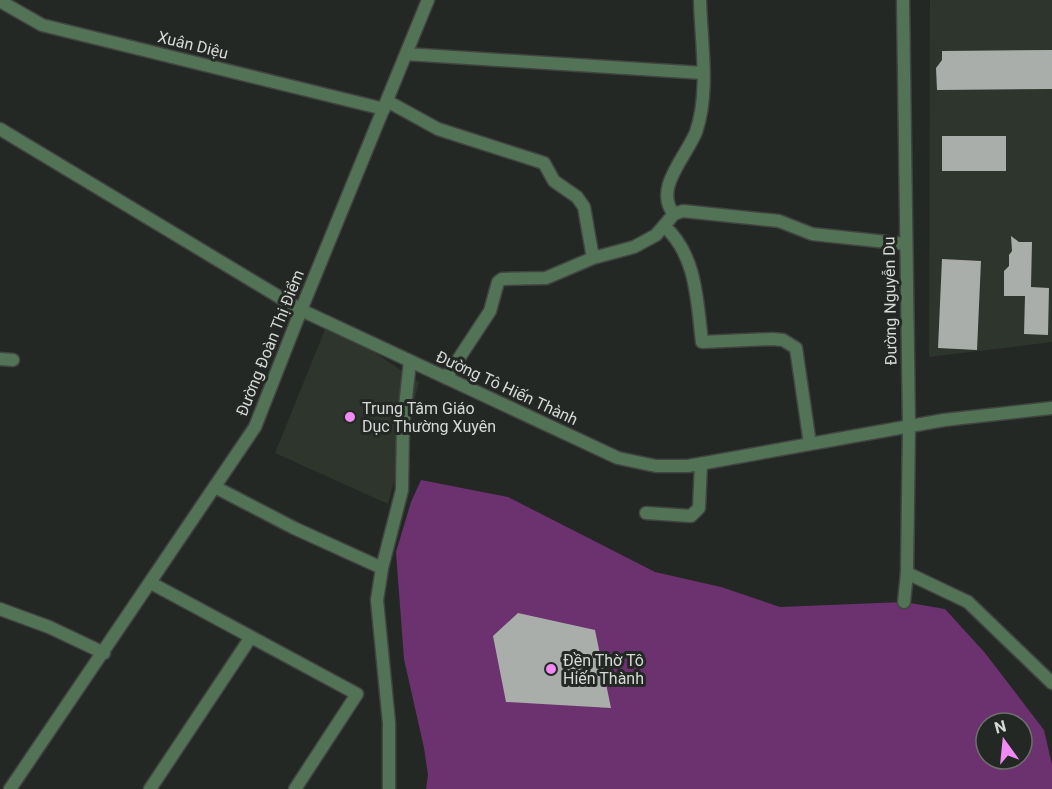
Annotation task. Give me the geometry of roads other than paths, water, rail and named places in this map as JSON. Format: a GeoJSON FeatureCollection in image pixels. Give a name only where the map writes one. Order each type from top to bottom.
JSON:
{"type":"FeatureCollection","features":[{"type":"Feature","properties":{"kind":"street","name":"Đường Đoàn Thị Điểm"},"geometry":{"type":"LineString","coordinates":[[10,789],[255,428],[428,0]]}},
{"type":"Feature","properties":{"kind":"street"},"geometry":{"type":"LineString","coordinates":[[674,214],[667,206],[666,191],[694,136],[704,108],[700,0]]}},
{"type":"Feature","properties":{"kind":"street","name":"Đường Nguyễn Du"},"geometry":{"type":"LineString","coordinates":[[903,0],[909,426],[907,573],[904,602]]}},
{"type":"Feature","properties":{"kind":"street","name":"Xuân Diệu"},"geometry":{"type":"LineString","coordinates":[[0,1],[42,25],[385,105],[438,129],[544,163],[554,181],[577,197],[584,207],[593,258]]}},
{"type":"Feature","properties":{"kind":"street"},"geometry":{"type":"LineString","coordinates":[[406,54],[703,73]]}},
{"type":"Feature","properties":{"kind":"street","name":"Đường Tô Hiến Thành"},"geometry":{"type":"LineString","coordinates":[[0,129],[301,310],[618,458],[656,466],[701,464],[909,426],[1052,408]]}},
{"type":"Feature","properties":{"kind":"street"},"geometry":{"type":"LineString","coordinates":[[446,378],[490,311],[498,282],[502,279],[546,278],[593,258],[645,243],[674,214],[683,211],[779,221],[812,234],[906,244]]}},
{"type":"Feature","properties":{"kind":"street"},"geometry":{"type":"LineString","coordinates":[[664,226],[679,242],[692,270],[702,342],[772,339],[783,340],[796,348],[810,444]]}},
{"type":"Feature","properties":{"kind":"street"},"geometry":{"type":"LineString","coordinates":[[388,789],[389,723],[377,600],[382,568],[402,490],[403,426],[410,361]]}},
{"type":"Feature","properties":{"kind":"street"},"geometry":{"type":"LineString","coordinates":[[646,513],[691,516],[696,513],[699,508],[701,464]]}},
{"type":"Feature","properties":{"kind":"street"},"geometry":{"type":"LineString","coordinates":[[215,487],[294,528],[382,568]]}},
{"type":"Feature","properties":{"kind":"street"},"geometry":{"type":"LineString","coordinates":[[907,573],[968,602],[1052,683]]}},
{"type":"Feature","properties":{"kind":"street"},"geometry":{"type":"LineString","coordinates":[[151,583],[357,694],[295,789]]}},
{"type":"Feature","properties":{"kind":"street"},"geometry":{"type":"LineString","coordinates":[[0,609],[49,627],[104,653]]}},
{"type":"Feature","properties":{"kind":"street"},"geometry":{"type":"LineString","coordinates":[[150,789],[251,637]]}},
{"type":"Feature","properties":{"kind":"place","name":"Trung Tâm Giáo Dục Thường Xuyên"},"geometry":{"type":"Point","coordinates":[350,417]}},
{"type":"Feature","properties":{"kind":"place","name":"Đền Thờ Tô Hiến Thành"},"geometry":{"type":"Point","coordinates":[551,669]}}]}
